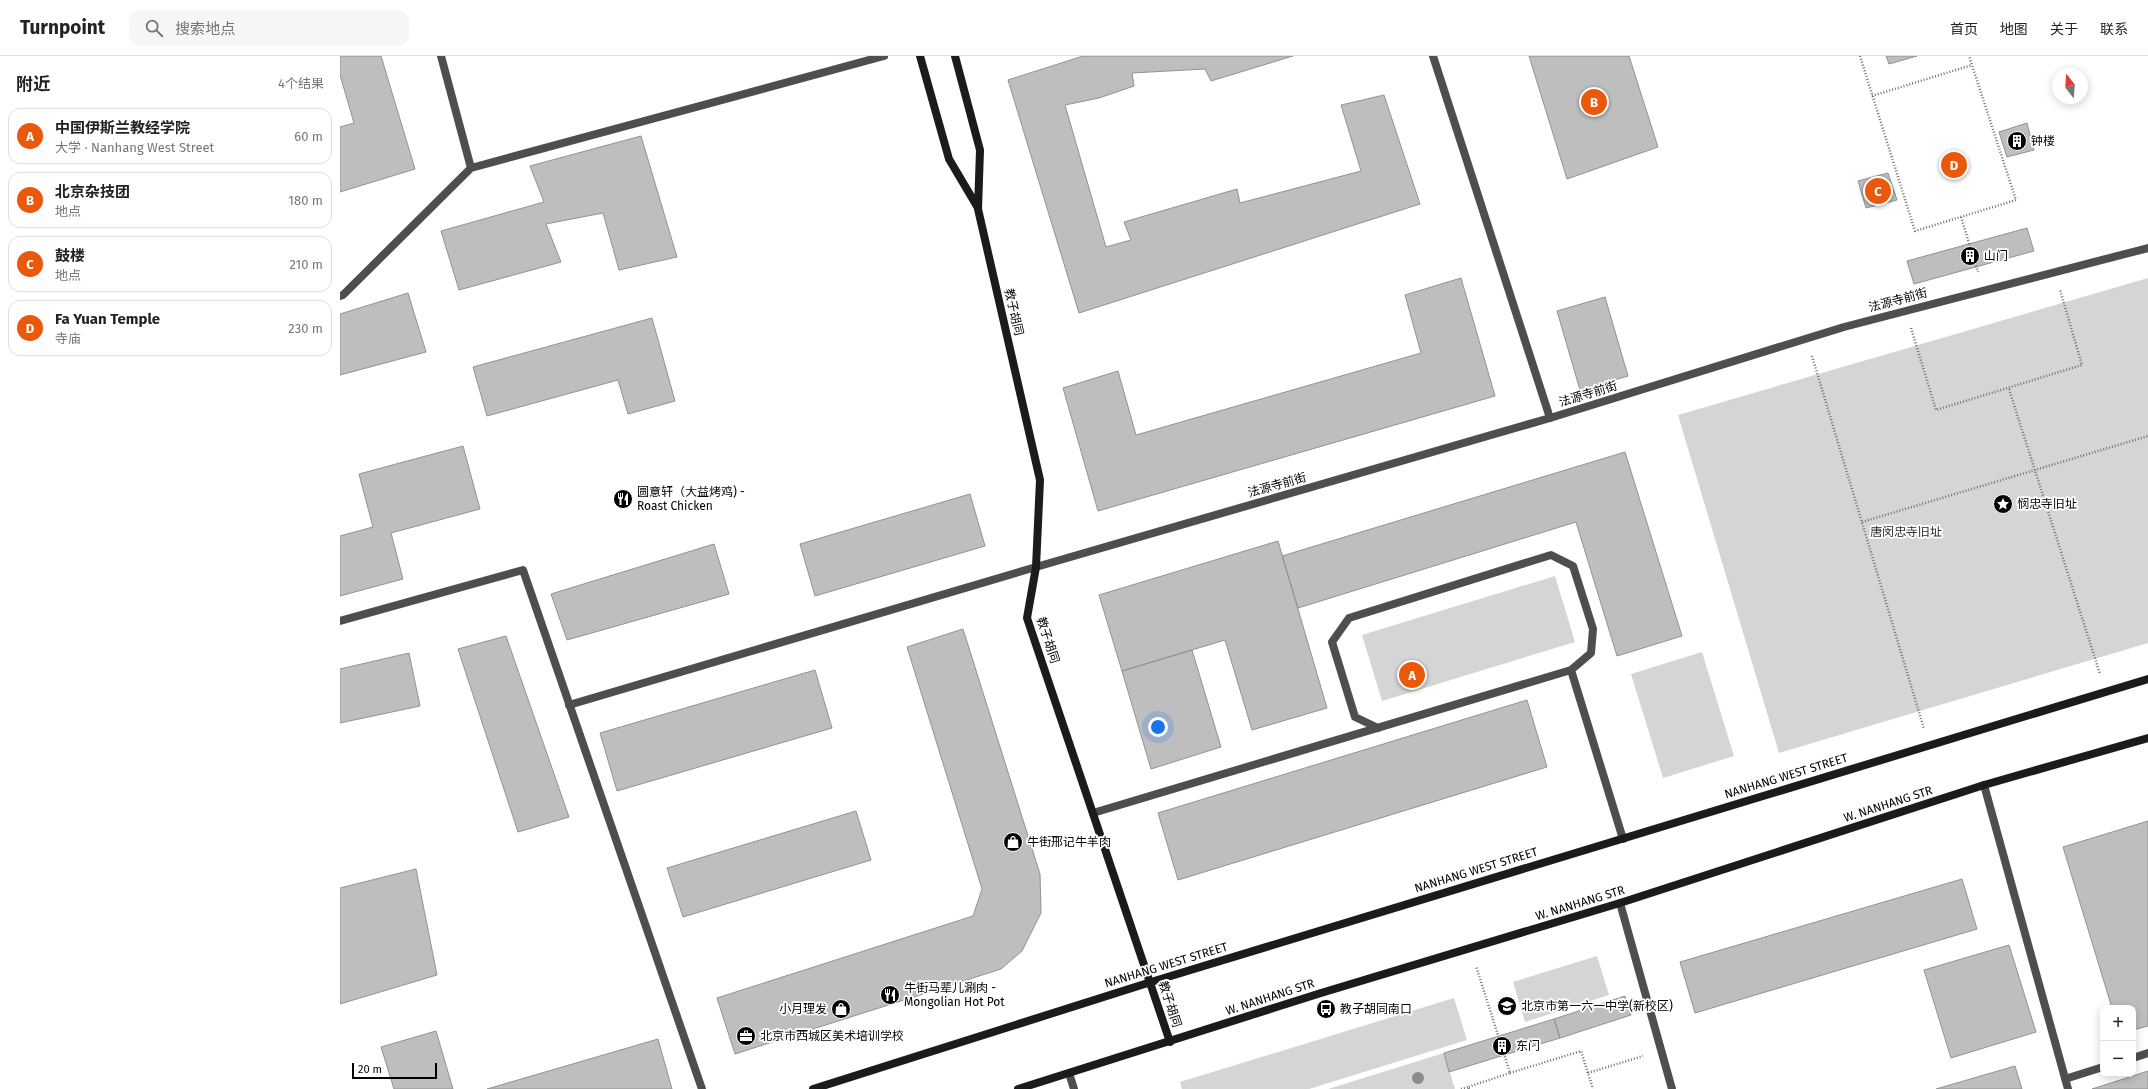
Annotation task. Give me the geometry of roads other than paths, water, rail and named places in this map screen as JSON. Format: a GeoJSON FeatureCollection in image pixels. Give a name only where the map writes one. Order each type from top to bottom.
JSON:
{"type":"FeatureCollection","features":[{"type":"Feature","properties":{"kind":"main road","name":"教子胡同"},"geometry":{"type":"LineString","coordinates":[[920,56],[949,159],[978,209]]}},
{"type":"Feature","properties":{"kind":"main road","name":"教子胡同"},"geometry":{"type":"LineString","coordinates":[[955,56],[980,150],[978,209],[1040,480],[1036,567],[1027,618],[1170,1042]]}},
{"type":"Feature","properties":{"kind":"main road","name":"NANHANG WEST STREET"},"geometry":{"type":"LineString","coordinates":[[813,1089],[1151,982],[2148,679]]}},
{"type":"Feature","properties":{"kind":"main road","name":"W. NANHANG STR"},"geometry":{"type":"LineString","coordinates":[[1018,1089],[1321,993],[1620,903],[1984,785],[2148,738]]}},
{"type":"Feature","properties":{"kind":"street"},"geometry":{"type":"LineString","coordinates":[[441,56],[471,168]]}},
{"type":"Feature","properties":{"kind":"street"},"geometry":{"type":"LineString","coordinates":[[340,296],[343,295],[471,168],[884,56]]}},
{"type":"Feature","properties":{"kind":"street"},"geometry":{"type":"LineString","coordinates":[[1432,56],[1550,418]]}},
{"type":"Feature","properties":{"kind":"street","name":"法源寺前街"},"geometry":{"type":"LineString","coordinates":[[569,706],[1036,567],[1550,418],[1806,339],[1983,290],[2148,248]]}},
{"type":"Feature","properties":{"kind":"street"},"geometry":{"type":"LineString","coordinates":[[1093,813],[1378,728],[1571,670],[1590,653],[1593,629],[1573,566],[1551,555],[1349,618],[1332,642],[1355,718],[1378,728]]}},
{"type":"Feature","properties":{"kind":"street"},"geometry":{"type":"LineString","coordinates":[[340,621],[522,570],[702,1089]]}},
{"type":"Feature","properties":{"kind":"street"},"geometry":{"type":"LineString","coordinates":[[1571,670],[1623,839]]}},
{"type":"Feature","properties":{"kind":"street"},"geometry":{"type":"LineString","coordinates":[[1984,785],[2068,1089]]}},
{"type":"Feature","properties":{"kind":"street"},"geometry":{"type":"LineString","coordinates":[[1620,903],[1672,1089]]}},
{"type":"Feature","properties":{"kind":"street"},"geometry":{"type":"LineString","coordinates":[[2136,1057],[2148,1053]]}},
{"type":"Feature","properties":{"kind":"street"},"geometry":{"type":"LineString","coordinates":[[2065,1079],[2100,1068]]}},
{"type":"Feature","properties":{"kind":"street"},"geometry":{"type":"LineString","coordinates":[[1069,1073],[1074,1089]]}},
{"type":"Feature","properties":{"kind":"place","name":"北京杂技团"},"geometry":{"type":"Point","coordinates":[1594,102]}},
{"type":"Feature","properties":{"kind":"place","name":"钟楼"},"geometry":{"type":"Point","coordinates":[2017,141]}},
{"type":"Feature","properties":{"kind":"place","name":"Fa Yuan Temple"},"geometry":{"type":"Point","coordinates":[1954,165]}},
{"type":"Feature","properties":{"kind":"place","name":"鼓楼"},"geometry":{"type":"Point","coordinates":[1878,191]}},
{"type":"Feature","properties":{"kind":"place","name":"山门"},"geometry":{"type":"Point","coordinates":[1970,256]}},
{"type":"Feature","properties":{"kind":"place","name":"圆意轩（大益烤鸡) - Roast Chicken"},"geometry":{"type":"Point","coordinates":[623,499]}},
{"type":"Feature","properties":{"kind":"place","name":"悯忠寺旧址"},"geometry":{"type":"Point","coordinates":[2003,504]}},
{"type":"Feature","properties":{"kind":"place","name":"中国伊斯兰教经学院"},"geometry":{"type":"Point","coordinates":[1412,675]}},
{"type":"Feature","properties":{"kind":"place","name":"牛街邢记牛羊肉"},"geometry":{"type":"Point","coordinates":[1013,842]}},
{"type":"Feature","properties":{"kind":"place","name":"牛街马辈儿涮肉 - Mongolian Hot Pot"},"geometry":{"type":"Point","coordinates":[890,995]}},
{"type":"Feature","properties":{"kind":"place","name":"北京市第一六一中学(新校区)"},"geometry":{"type":"Point","coordinates":[1507,1006]}},
{"type":"Feature","properties":{"kind":"place","name":"小月理发"},"geometry":{"type":"Point","coordinates":[841,1009]}},
{"type":"Feature","properties":{"kind":"place","name":"教子胡同南口"},"geometry":{"type":"Point","coordinates":[1326,1009]}},
{"type":"Feature","properties":{"kind":"place","name":"北京市西城区美术培训学校"},"geometry":{"type":"Point","coordinates":[746,1036]}},
{"type":"Feature","properties":{"kind":"place","name":"东门"},"geometry":{"type":"Point","coordinates":[1502,1046]}},
{"type":"Feature","properties":{"kind":"park label","name":"唐闵忠寺旧址"},"geometry":{"type":"Point","coordinates":[1906,532]}}]}
